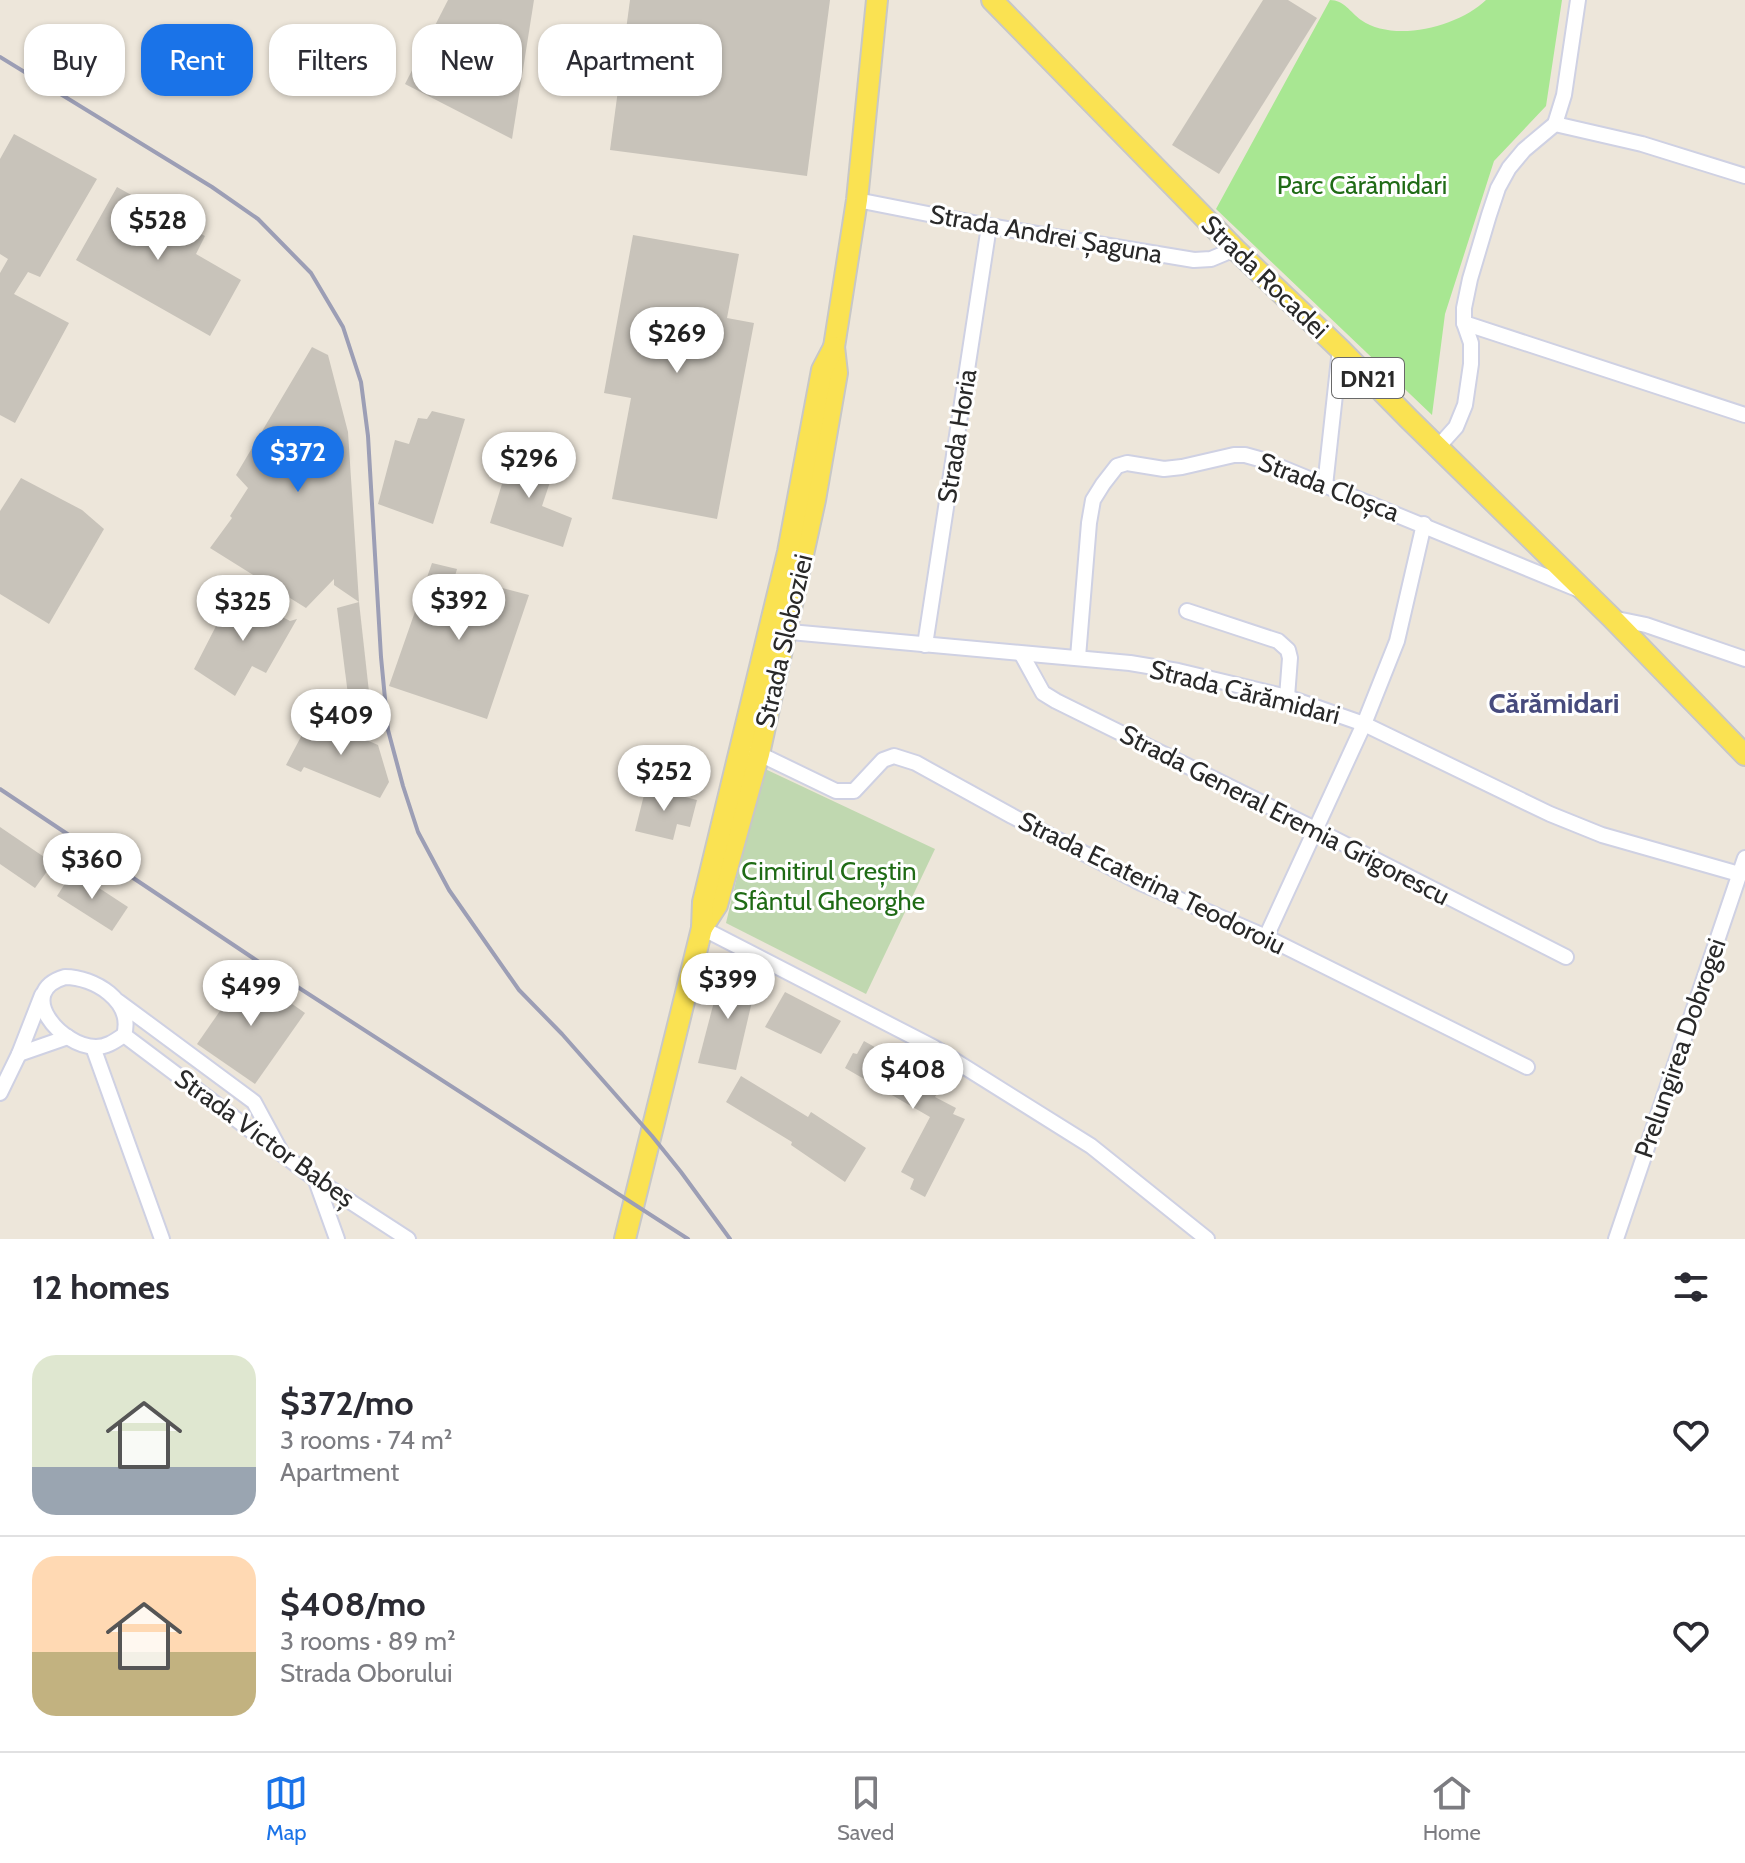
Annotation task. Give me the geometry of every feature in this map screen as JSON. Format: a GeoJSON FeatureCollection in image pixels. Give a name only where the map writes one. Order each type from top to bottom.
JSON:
{"type":"FeatureCollection","features":[{"type":"Feature","properties":{"kind":"main road","name":"Strada Sloboziei"},"geometry":{"type":"LineString","coordinates":[[625,1239],[702,928],[717,905],[778,631],[815,500],[837,373],[834,347],[857,200],[877,0]]}},
{"type":"Feature","properties":{"kind":"main road","name":"Strada Rocadei"},"geometry":{"type":"LineString","coordinates":[[992,0],[1235,249],[1611,617],[1745,755]]}},
{"type":"Feature","properties":{"kind":"street"},"geometry":{"type":"LineString","coordinates":[[1438,447],[1456,427],[1465,405],[1471,343],[1464,323],[1464,308],[1498,188],[1524,150],[1555,124],[1564,95],[1578,0]]}},
{"type":"Feature","properties":{"kind":"street"},"geometry":{"type":"LineString","coordinates":[[1555,124],[1642,144],[1745,176]]}},
{"type":"Feature","properties":{"kind":"street","name":"Strada Andrei Șaguna"},"geometry":{"type":"LineString","coordinates":[[857,200],[989,226],[1194,260],[1211,259],[1235,249]]}},
{"type":"Feature","properties":{"kind":"street","name":"Strada Horia"},"geometry":{"type":"LineString","coordinates":[[925,645],[989,226]]}},
{"type":"Feature","properties":{"kind":"street"},"geometry":{"type":"LineString","coordinates":[[1464,323],[1745,415]]}},
{"type":"Feature","properties":{"kind":"street"},"geometry":{"type":"LineString","coordinates":[[1325,486],[1340,349]]}},
{"type":"Feature","properties":{"kind":"street","name":"Strada Cloșca"},"geometry":{"type":"LineString","coordinates":[[1078,657],[1093,500],[1117,466],[1127,463],[1164,469],[1234,455],[1263,460],[1585,592]]}},
{"type":"Feature","properties":{"kind":"street"},"geometry":{"type":"LineString","coordinates":[[1266,937],[1364,724],[1397,641],[1424,524]]}},
{"type":"Feature","properties":{"kind":"street"},"geometry":{"type":"LineString","coordinates":[[1187,611],[1278,641],[1288,650],[1287,697]]}},
{"type":"Feature","properties":{"kind":"street"},"geometry":{"type":"LineString","coordinates":[[1611,617],[1646,625],[1745,659]]}},
{"type":"Feature","properties":{"kind":"street","name":"Strada Cărămidari"},"geometry":{"type":"LineString","coordinates":[[778,631],[1022,655],[1078,657],[1178,671],[1287,697],[1364,724],[1550,814],[1602,835],[1739,874]]}},
{"type":"Feature","properties":{"kind":"street","name":"Strada General Eremia Grigorescu"},"geometry":{"type":"LineString","coordinates":[[1022,655],[1043,693],[1566,957]]}},
{"type":"Feature","properties":{"kind":"street","name":"Strada Ecaterina Teodoroiu"},"geometry":{"type":"LineString","coordinates":[[750,752],[843,793],[854,791],[883,760],[894,756],[916,763],[1141,883],[1266,937],[1527,1067]]}},
{"type":"Feature","properties":{"kind":"street","name":"Prelungirea Dobrogei"},"geometry":{"type":"LineString","coordinates":[[1616,1239],[1745,858]]}},
{"type":"Feature","properties":{"kind":"street"},"geometry":{"type":"LineString","coordinates":[[702,928],[933,1047],[1091,1146],[1207,1239]]}},
{"type":"Feature","properties":{"kind":"street"},"geometry":{"type":"LineString","coordinates":[[0,1093],[19,1054],[42,995],[46,986],[54,980],[77,977],[102,988],[123,1009],[126,1022],[124,1035],[105,1046],[78,1043],[56,1029],[43,1007],[42,995]]}},
{"type":"Feature","properties":{"kind":"street"},"geometry":{"type":"LineString","coordinates":[[113,998],[254,1102],[282,1154]]}},
{"type":"Feature","properties":{"kind":"street","name":"Strada Victor Babeș"},"geometry":{"type":"LineString","coordinates":[[124,1035],[314,1178],[408,1239]]}},
{"type":"Feature","properties":{"kind":"street"},"geometry":{"type":"LineString","coordinates":[[19,1054],[68,1037]]}},
{"type":"Feature","properties":{"kind":"street"},"geometry":{"type":"LineString","coordinates":[[93,1047],[162,1239]]}},
{"type":"Feature","properties":{"kind":"street"},"geometry":{"type":"LineString","coordinates":[[314,1178],[337,1239]]}},
{"type":"Feature","properties":{"kind":"green space","name":"Parc Cărămidari"},"geometry":{"type":"Polygon","coordinates":[[[1330,0],[1343,4],[1361,20],[1375,27],[1408,31],[1459,18],[1486,0],[1562,0],[1546,106],[1494,161],[1445,314],[1432,415],[1216,209],[1330,0]]]}},
{"type":"Feature","properties":{"kind":"green space","name":"Cimitirul Creștin Sfântul Gheorghe"},"geometry":{"type":"Polygon","coordinates":[[[763,768],[935,849],[866,994],[726,923],[763,768]]]}},
{"type":"Feature","properties":{"kind":"building"},"geometry":{"type":"Polygon","coordinates":[[[448,0],[534,0],[522,76],[522,24],[436,24],[448,0]]]}},
{"type":"Feature","properties":{"kind":"building"},"geometry":{"type":"Polygon","coordinates":[[[630,0],[830,0],[807,176],[610,150],[617,96],[722,96],[722,24],[627,24],[630,0]]]}},
{"type":"Feature","properties":{"kind":"building"},"geometry":{"type":"Polygon","coordinates":[[[1263,0],[1288,0],[1317,18],[1219,174],[1172,145],[1263,0]]]}},
{"type":"Feature","properties":{"kind":"building"},"geometry":{"type":"Polygon","coordinates":[[[412,70],[412,88],[405,84],[412,70]]]}},
{"type":"Feature","properties":{"kind":"building"},"geometry":{"type":"Polygon","coordinates":[[[428,96],[519,96],[512,139],[428,96]]]}},
{"type":"Feature","properties":{"kind":"building"},"geometry":{"type":"Polygon","coordinates":[[[14,134],[97,179],[40,277],[28,272],[14,294],[69,323],[15,423],[0,415],[0,273],[8,259],[0,254],[0,159],[14,134]]]}},
{"type":"Feature","properties":{"kind":"building"},"geometry":{"type":"Polygon","coordinates":[[[117,187],[205,236],[196,254],[241,280],[210,336],[76,260],[117,187]]]}},
{"type":"Feature","properties":{"kind":"building"},"geometry":{"type":"Polygon","coordinates":[[[633,235],[739,254],[727,318],[754,323],[717,519],[612,499],[631,398],[604,393],[633,235]]]}},
{"type":"Feature","properties":{"kind":"building"},"geometry":{"type":"Polygon","coordinates":[[[312,347],[328,355],[348,432],[359,602],[334,585],[334,579],[306,608],[210,548],[232,518],[230,516],[248,488],[236,475],[312,347]]]}},
{"type":"Feature","properties":{"kind":"building"},"geometry":{"type":"Polygon","coordinates":[[[432,411],[465,419],[433,524],[378,504],[395,440],[409,444],[418,418],[427,419],[432,411]]]}},
{"type":"Feature","properties":{"kind":"building"},"geometry":{"type":"Polygon","coordinates":[[[513,448],[556,464],[542,506],[572,518],[563,547],[490,523],[513,448]]]}},
{"type":"Feature","properties":{"kind":"building"},"geometry":{"type":"Polygon","coordinates":[[[21,478],[82,510],[104,529],[49,624],[0,594],[0,511],[21,478]]]}},
{"type":"Feature","properties":{"kind":"building"},"geometry":{"type":"Polygon","coordinates":[[[432,563],[457,569],[455,576],[529,595],[487,719],[389,686],[432,563]]]}},
{"type":"Feature","properties":{"kind":"building"},"geometry":{"type":"Polygon","coordinates":[[[234,591],[290,621],[297,619],[266,673],[252,666],[235,696],[194,669],[234,591]]]}},
{"type":"Feature","properties":{"kind":"building"},"geometry":{"type":"Polygon","coordinates":[[[359,602],[369,692],[348,695],[337,608],[359,602]]]}},
{"type":"Feature","properties":{"kind":"building"},"geometry":{"type":"Polygon","coordinates":[[[312,716],[378,745],[389,782],[380,798],[304,767],[301,772],[286,765],[312,716]]]}},
{"type":"Feature","properties":{"kind":"building"},"geometry":{"type":"Polygon","coordinates":[[[646,787],[697,800],[690,827],[677,824],[673,840],[635,831],[646,787]]]}},
{"type":"Feature","properties":{"kind":"building"},"geometry":{"type":"Polygon","coordinates":[[[0,827],[53,863],[35,888],[0,864],[0,827]]]}},
{"type":"Feature","properties":{"kind":"building"},"geometry":{"type":"Polygon","coordinates":[[[73,871],[128,907],[112,931],[57,896],[73,871]]]}},
{"type":"Feature","properties":{"kind":"building"},"geometry":{"type":"Polygon","coordinates":[[[722,971],[757,980],[736,1070],[698,1063],[722,971]]]}},
{"type":"Feature","properties":{"kind":"building"},"geometry":{"type":"Polygon","coordinates":[[[247,972],[305,1013],[255,1084],[197,1044],[247,972]]]}},
{"type":"Feature","properties":{"kind":"building"},"geometry":{"type":"Polygon","coordinates":[[[785,992],[841,1021],[821,1054],[765,1027],[785,992]]]}},
{"type":"Feature","properties":{"kind":"building"},"geometry":{"type":"Polygon","coordinates":[[[864,1041],[942,1085],[935,1097],[956,1108],[953,1114],[965,1119],[925,1197],[910,1189],[914,1179],[901,1172],[930,1117],[845,1068],[864,1041]]]}},
{"type":"Feature","properties":{"kind":"building"},"geometry":{"type":"Polygon","coordinates":[[[741,1076],[808,1117],[811,1112],[866,1148],[845,1182],[791,1145],[792,1142],[726,1102],[741,1076]]]}},
{"type":"Feature","properties":{"kind":"railway"},"geometry":{"type":"LineString","coordinates":[[0,57],[212,187],[258,219],[311,273],[343,327],[361,382],[368,436],[388,730],[418,832],[449,890],[519,990],[652,1136],[730,1239]]}},
{"type":"Feature","properties":{"kind":"railway"},"geometry":{"type":"LineString","coordinates":[[0,789],[262,964],[688,1239]]}},
{"type":"Feature","properties":{"kind":"district","name":"Cărămidari"},"geometry":{"type":"Point","coordinates":[1554,703]}}]}
